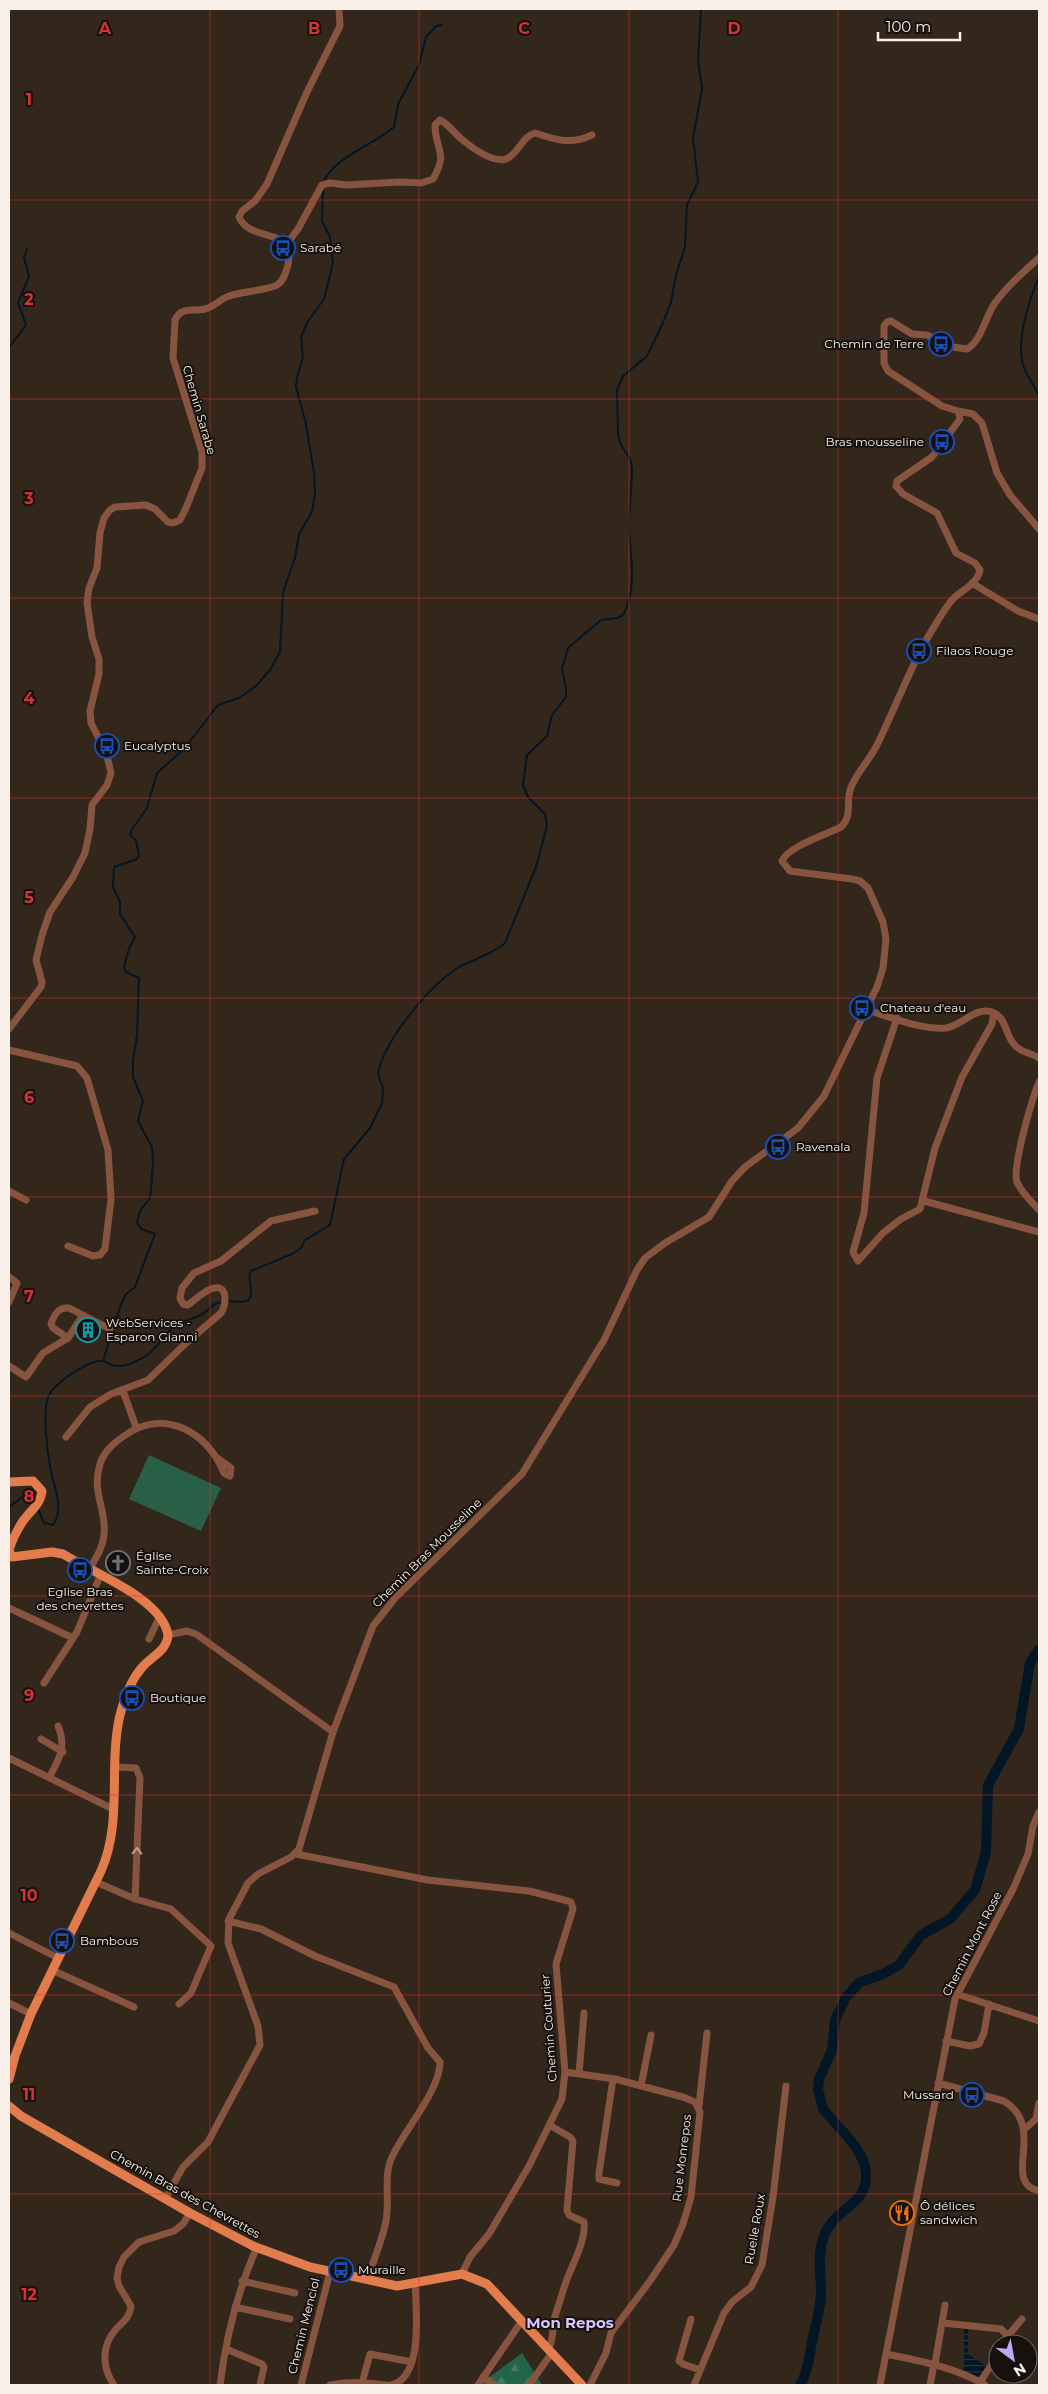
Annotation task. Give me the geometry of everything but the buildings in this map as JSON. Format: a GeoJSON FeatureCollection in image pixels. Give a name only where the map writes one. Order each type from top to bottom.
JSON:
{"type":"FeatureCollection","features":[{"type":"Feature","properties":{"kind":"main road"},"geometry":{"type":"LineString","coordinates":[[9,1482],[28,1480],[36,1482],[42,1491],[39,1502],[26,1516],[9,1551],[10,1556],[16,1558],[56,1552],[146,1601],[160,1616],[168,1635],[162,1649],[143,1666],[131,1683],[120,1714],[110,1849],[96,1882],[31,2014],[15,2056],[9,2079]]}},
{"type":"Feature","properties":{"kind":"main road","name":"Chemin Bras des Chevrettes"},"geometry":{"type":"LineString","coordinates":[[9,2106],[21,2116],[165,2199],[257,2247],[330,2272],[397,2286],[462,2274]]}},
{"type":"Feature","properties":{"kind":"main road"},"geometry":{"type":"LineString","coordinates":[[462,2274],[487,2284],[582,2385]]}},
{"type":"Feature","properties":{"kind":"street"},"geometry":{"type":"LineString","coordinates":[[339,9],[340,26],[306,92],[267,184],[255,201],[242,210],[240,217],[242,224],[255,232],[282,240],[286,245],[298,230],[322,185],[330,183],[346,185],[400,182],[421,183],[433,178],[442,163],[442,153],[435,125],[440,120],[447,123],[463,141],[489,157],[500,160],[512,155],[528,135],[535,133],[564,142],[581,141],[592,135]]}},
{"type":"Feature","properties":{"kind":"street","name":"Chemin Sarabe"},"geometry":{"type":"LineString","coordinates":[[9,1029],[41,986],[42,982],[36,960],[42,935],[50,912],[79,867],[90,829],[92,805],[110,780],[111,773],[106,752],[91,723],[90,711],[99,674],[99,659],[92,637],[87,603],[89,588],[97,568],[100,533],[104,518],[110,510],[116,507],[138,504],[150,505],[168,522],[173,524],[180,520],[203,463],[202,452],[173,358],[174,326],[177,314],[183,310],[206,309],[227,297],[278,285],[286,274],[289,259],[286,245]]}},
{"type":"Feature","properties":{"kind":"street"},"geometry":{"type":"LineString","coordinates":[[1039,258],[994,304],[974,344],[967,349],[953,347],[926,335],[912,334],[893,321],[885,323],[883,348],[884,363],[888,371],[942,406],[973,414],[982,423],[997,473],[1010,496],[1039,529]]}},
{"type":"Feature","properties":{"kind":"street"},"geometry":{"type":"LineString","coordinates":[[958,411],[960,419],[940,449],[932,457],[897,481],[896,486],[903,494],[937,513],[956,553],[977,564],[979,573],[972,584],[1018,611],[1039,619]]}},
{"type":"Feature","properties":{"kind":"street","name":"Chemin Bras Mousseline"},"geometry":{"type":"LineString","coordinates":[[296,1854],[333,1732],[366,1642],[384,1611],[522,1474],[604,1340],[637,1270],[645,1258],[664,1243],[709,1217],[732,1181],[746,1167],[798,1128],[824,1096],[866,1010],[884,968],[886,939],[883,922],[868,888],[860,881],[852,878],[790,871],[782,861],[784,856],[794,849],[841,827],[846,822],[849,817],[849,792],[852,784],[868,763],[878,744],[925,642],[952,601],[972,584]]}},
{"type":"Feature","properties":{"kind":"street"},"geometry":{"type":"LineString","coordinates":[[866,1010],[927,1027],[948,1028],[980,1012],[994,1013],[1004,1022],[1007,1034],[1014,1044],[1022,1052],[1039,1058]]}},
{"type":"Feature","properties":{"kind":"street"},"geometry":{"type":"LineString","coordinates":[[897,1018],[877,1078],[864,1213],[854,1252],[858,1261],[883,1233],[901,1219],[918,1211],[924,1201],[935,1148],[962,1078],[992,1024],[994,1013]]}},
{"type":"Feature","properties":{"kind":"street"},"geometry":{"type":"LineString","coordinates":[[9,1050],[77,1066],[87,1078],[92,1091],[108,1150],[111,1199],[105,1249],[100,1256],[93,1256],[68,1246]]}},
{"type":"Feature","properties":{"kind":"street"},"geometry":{"type":"LineString","coordinates":[[1039,1082],[1034,1095],[1017,1165],[1017,1181],[1039,1210]]}},
{"type":"Feature","properties":{"kind":"street"},"geometry":{"type":"LineString","coordinates":[[9,1191],[26,1200]]}},
{"type":"Feature","properties":{"kind":"street"},"geometry":{"type":"LineString","coordinates":[[924,1201],[1039,1232]]}},
{"type":"Feature","properties":{"kind":"street"},"geometry":{"type":"LineString","coordinates":[[66,1437],[90,1407],[111,1394],[141,1384],[152,1378],[225,1307],[226,1295],[218,1288],[212,1289],[188,1305],[183,1304],[180,1298],[182,1288],[190,1276],[221,1262],[271,1221],[315,1212]]}},
{"type":"Feature","properties":{"kind":"street"},"geometry":{"type":"LineString","coordinates":[[9,1277],[16,1281],[17,1286],[9,1302]]}},
{"type":"Feature","properties":{"kind":"street"},"geometry":{"type":"LineString","coordinates":[[68,1338],[51,1326],[58,1311],[69,1308],[110,1329]]}},
{"type":"Feature","properties":{"kind":"street"},"geometry":{"type":"LineString","coordinates":[[9,1366],[26,1377],[43,1354],[68,1338],[83,1316]]}},
{"type":"Feature","properties":{"kind":"street"},"geometry":{"type":"LineString","coordinates":[[123,1390],[136,1427]]}},
{"type":"Feature","properties":{"kind":"street"},"geometry":{"type":"LineString","coordinates":[[89,1570],[101,1548],[104,1537],[104,1521],[96,1485],[100,1464],[105,1453],[114,1443],[136,1427],[165,1424],[182,1427],[199,1436],[219,1459]]}},
{"type":"Feature","properties":{"kind":"street"},"geometry":{"type":"LineString","coordinates":[[44,1682],[73,1638],[100,1576]]}},
{"type":"Feature","properties":{"kind":"street"},"geometry":{"type":"LineString","coordinates":[[9,1608],[73,1638]]}},
{"type":"Feature","properties":{"kind":"street"},"geometry":{"type":"LineString","coordinates":[[149,1639],[160,1616]]}},
{"type":"Feature","properties":{"kind":"street"},"geometry":{"type":"LineString","coordinates":[[168,1635],[187,1631],[196,1634],[333,1732]]}},
{"type":"Feature","properties":{"kind":"street"},"geometry":{"type":"LineString","coordinates":[[49,1778],[63,1752],[58,1726]]}},
{"type":"Feature","properties":{"kind":"street"},"geometry":{"type":"LineString","coordinates":[[40,1739],[63,1752]]}},
{"type":"Feature","properties":{"kind":"street"},"geometry":{"type":"LineString","coordinates":[[9,1758],[113,1809]]}},
{"type":"Feature","properties":{"kind":"street"},"geometry":{"type":"LineString","coordinates":[[116,1767],[136,1768],[140,1778],[135,1899]]}},
{"type":"Feature","properties":{"kind":"street","name":"Chemin Mont Rose"},"geometry":{"type":"LineString","coordinates":[[880,2385],[946,2041],[957,1994],[1003,1912],[1028,1854],[1032,1826],[1039,1812]]}},
{"type":"Feature","properties":{"kind":"street"},"geometry":{"type":"LineString","coordinates":[[165,2199],[184,2166],[208,2142],[260,2045],[258,2026],[228,1943],[228,1921],[248,1883],[258,1874],[296,1854]]}},
{"type":"Feature","properties":{"kind":"street","name":"Chemin Couturier"},"geometry":{"type":"LineString","coordinates":[[296,1854],[428,1880],[529,1891],[571,1902],[573,1909],[556,1964],[565,2072],[562,2100],[551,2126],[489,2234],[466,2263],[462,2274]]}},
{"type":"Feature","properties":{"kind":"street"},"geometry":{"type":"LineString","coordinates":[[96,1882],[135,1899],[171,1909],[211,1946],[191,1993],[179,2004]]}},
{"type":"Feature","properties":{"kind":"street"},"geometry":{"type":"LineString","coordinates":[[228,1921],[261,1929],[315,1956],[394,1987],[428,2048],[440,2062],[440,2069],[426,2101],[405,2133],[390,2162],[386,2220],[367,2279]]}},
{"type":"Feature","properties":{"kind":"street"},"geometry":{"type":"LineString","coordinates":[[9,1932],[58,1958]]}},
{"type":"Feature","properties":{"kind":"street"},"geometry":{"type":"LineString","coordinates":[[52,1970],[134,2007]]}},
{"type":"Feature","properties":{"kind":"street"},"geometry":{"type":"LineString","coordinates":[[957,1994],[1039,2021]]}},
{"type":"Feature","properties":{"kind":"street"},"geometry":{"type":"LineString","coordinates":[[9,2003],[31,2014]]}},
{"type":"Feature","properties":{"kind":"street"},"geometry":{"type":"LineString","coordinates":[[946,2041],[970,2046],[979,2044],[984,2033],[989,2004]]}},
{"type":"Feature","properties":{"kind":"street"},"geometry":{"type":"LineString","coordinates":[[579,2074],[584,2013]]}},
{"type":"Feature","properties":{"kind":"street"},"geometry":{"type":"LineString","coordinates":[[699,2106],[707,2033]]}},
{"type":"Feature","properties":{"kind":"street"},"geometry":{"type":"LineString","coordinates":[[641,2086],[651,2035]]}},
{"type":"Feature","properties":{"kind":"street","name":"Rue Monrepos"},"geometry":{"type":"LineString","coordinates":[[565,2072],[613,2079],[689,2100],[699,2106],[700,2112],[691,2197],[683,2224],[674,2245],[612,2333],[606,2353],[590,2385]]}},
{"type":"Feature","properties":{"kind":"street"},"geometry":{"type":"LineString","coordinates":[[613,2079],[599,2179],[616,2183]]}},
{"type":"Feature","properties":{"kind":"street"},"geometry":{"type":"LineString","coordinates":[[938,2083],[1004,2101],[1021,2114],[1026,2128],[1022,2172],[1025,2181],[1031,2189],[1039,2191]]}},
{"type":"Feature","properties":{"kind":"street","name":"Ruelle Roux"},"geometry":{"type":"LineString","coordinates":[[694,2385],[724,2313],[732,2302],[751,2288],[762,2265],[773,2197],[786,2086]]}},
{"type":"Feature","properties":{"kind":"street"},"geometry":{"type":"LineString","coordinates":[[1026,2128],[1036,2118],[1039,2103]]}},
{"type":"Feature","properties":{"kind":"street"},"geometry":{"type":"LineString","coordinates":[[529,2385],[550,2352],[552,2328],[582,2240],[584,2226],[584,2222],[569,2215],[567,2210],[572,2141],[570,2137],[551,2126]]}},
{"type":"Feature","properties":{"kind":"street"},"geometry":{"type":"LineString","coordinates":[[114,2385],[106,2372],[105,2353],[112,2335],[127,2318],[131,2306],[119,2286],[117,2278],[119,2267],[124,2257],[139,2242],[174,2232],[183,2224],[190,2213]]}},
{"type":"Feature","properties":{"kind":"street"},"geometry":{"type":"LineString","coordinates":[[220,2385],[235,2307],[242,2281],[257,2247]]}},
{"type":"Feature","properties":{"kind":"street","name":"Chemin Menciol"},"geometry":{"type":"LineString","coordinates":[[301,2385],[330,2272]]}},
{"type":"Feature","properties":{"kind":"street"},"geometry":{"type":"LineString","coordinates":[[242,2281],[295,2294]]}},
{"type":"Feature","properties":{"kind":"street"},"geometry":{"type":"LineString","coordinates":[[330,2385],[362,2382],[394,2384],[407,2374],[412,2362],[416,2332],[415,2283]]}},
{"type":"Feature","properties":{"kind":"street"},"geometry":{"type":"LineString","coordinates":[[930,2385],[945,2305]]}},
{"type":"Feature","properties":{"kind":"street"},"geometry":{"type":"LineString","coordinates":[[235,2307],[290,2319]]}},
{"type":"Feature","properties":{"kind":"street"},"geometry":{"type":"LineString","coordinates":[[691,2319],[680,2361],[683,2364],[700,2370]]}},
{"type":"Feature","properties":{"kind":"street"},"geometry":{"type":"LineString","coordinates":[[1011,2334],[1022,2319]]}},
{"type":"Feature","properties":{"kind":"street"},"geometry":{"type":"LineString","coordinates":[[478,2385],[521,2322]]}},
{"type":"Feature","properties":{"kind":"street"},"geometry":{"type":"LineString","coordinates":[[943,2323],[1001,2329],[1003,2334]]}},
{"type":"Feature","properties":{"kind":"street"},"geometry":{"type":"LineString","coordinates":[[226,2349],[263,2365],[260,2385]]}},
{"type":"Feature","properties":{"kind":"street"},"geometry":{"type":"LineString","coordinates":[[362,2382],[370,2354],[412,2362]]}},
{"type":"Feature","properties":{"kind":"street"},"geometry":{"type":"LineString","coordinates":[[886,2354],[934,2364],[983,2384]]}},
{"type":"Feature","properties":{"kind":"street"},"geometry":{"type":"LineString","coordinates":[[483,2376],[495,2385]]}},
{"type":"Feature","properties":{"kind":"green space"},"geometry":{"type":"Polygon","coordinates":[[[149,1455],[221,1488],[201,1531],[129,1499],[149,1455]]]}},
{"type":"Feature","properties":{"kind":"green space"},"geometry":{"type":"Polygon","coordinates":[[[522,2353],[542,2385],[479,2385],[522,2353]]]}},
{"type":"Feature","properties":{"kind":"water"},"geometry":{"type":"Polygon","coordinates":[[[964,2329],[968,2329],[968,2354],[987,2366],[980,2377],[964,2371],[964,2329]]]}},
{"type":"Feature","properties":{"kind":"waterway"},"geometry":{"type":"LineString","coordinates":[[227,1301],[242,1302],[249,1300],[251,1296],[249,1278],[251,1271],[292,1254],[301,1248],[305,1240],[330,1225],[344,1159],[370,1128],[382,1103],[383,1088],[378,1074],[389,1045],[399,1029],[436,985],[461,966],[490,953],[505,943],[536,867],[547,826],[545,814],[528,797],[523,785],[527,755],[547,736],[552,715],[566,697],[562,669],[568,648],[601,620],[617,618],[623,615],[628,605],[632,583],[629,527],[632,468],[630,459],[621,445],[618,435],[617,390],[623,376],[647,356],[662,325],[671,302],[676,275],[685,247],[687,205],[698,182],[693,138],[702,89],[698,60],[701,9]]}},
{"type":"Feature","properties":{"kind":"waterway"},"geometry":{"type":"LineString","coordinates":[[323,183],[336,166],[394,127],[398,104],[419,65],[426,37],[436,26],[442,25]]}},
{"type":"Feature","properties":{"kind":"waterway"},"geometry":{"type":"LineString","coordinates":[[103,1361],[120,1307],[126,1294],[135,1287],[155,1234],[141,1229],[137,1222],[140,1211],[150,1198],[153,1165],[152,1147],[138,1121],[143,1101],[133,1077],[139,978],[126,972],[124,967],[129,949],[135,937],[120,914],[120,902],[113,887],[114,867],[137,859],[139,855],[136,840],[130,835],[147,808],[157,773],[184,749],[218,705],[239,698],[256,686],[270,670],[280,652],[283,592],[295,558],[299,534],[312,512],[315,493],[314,473],[306,424],[296,387],[303,357],[301,337],[308,321],[324,299],[333,263],[330,237],[322,221],[323,190]]}},
{"type":"Feature","properties":{"kind":"waterway"},"geometry":{"type":"LineString","coordinates":[[9,348],[26,325],[18,303],[29,276],[24,258],[27,249]]}},
{"type":"Feature","properties":{"kind":"waterway","name":"Bras mousseline"},"geometry":{"type":"LineString","coordinates":[[1039,277],[1028,308],[1021,344],[1023,365],[1039,397]]}},
{"type":"Feature","properties":{"kind":"waterway"},"geometry":{"type":"LineString","coordinates":[[9,365],[9,373]]}},
{"type":"Feature","properties":{"kind":"waterway"},"geometry":{"type":"LineString","coordinates":[[38,1509],[44,1523],[53,1525],[58,1511],[58,1504],[51,1473],[45,1419],[47,1401],[52,1390],[72,1373],[89,1364],[104,1361],[112,1365],[121,1366],[139,1360],[151,1352],[176,1325],[201,1315],[213,1305],[223,1302]]}},
{"type":"Feature","properties":{"kind":"waterway"},"geometry":{"type":"LineString","coordinates":[[9,1507],[22,1497],[30,1498],[35,1503]]}},
{"type":"Feature","properties":{"kind":"waterway"},"geometry":{"type":"LineString","coordinates":[[800,2385],[807,2368],[820,2304],[820,2257],[824,2236],[835,2219],[856,2201],[861,2194],[865,2185],[866,2175],[865,2166],[856,2148],[823,2109],[818,2089],[819,2079],[832,2050],[835,2020],[846,1997],[860,1982],[883,1974],[899,1965],[921,1935],[950,1919],[975,1890],[986,1852],[988,1785],[1019,1729],[1030,1663],[1039,1649]]}},
{"type":"Feature","properties":{"kind":"place","name":"Sarabé"},"geometry":{"type":"Point","coordinates":[283,248]}},
{"type":"Feature","properties":{"kind":"place","name":"Chemin de Terre"},"geometry":{"type":"Point","coordinates":[941,344]}},
{"type":"Feature","properties":{"kind":"place","name":"Bras mousseline"},"geometry":{"type":"Point","coordinates":[942,442]}},
{"type":"Feature","properties":{"kind":"place","name":"Filaos Rouge"},"geometry":{"type":"Point","coordinates":[919,651]}},
{"type":"Feature","properties":{"kind":"place","name":"Eucalyptus"},"geometry":{"type":"Point","coordinates":[107,746]}},
{"type":"Feature","properties":{"kind":"place","name":"Chateau d'eau"},"geometry":{"type":"Point","coordinates":[862,1008]}},
{"type":"Feature","properties":{"kind":"place","name":"Ravenala"},"geometry":{"type":"Point","coordinates":[778,1147]}},
{"type":"Feature","properties":{"kind":"place","name":"WebServices - Esparon Gianni"},"geometry":{"type":"Point","coordinates":[88,1330]}},
{"type":"Feature","properties":{"kind":"place","name":"Église Sainte-Croix"},"geometry":{"type":"Point","coordinates":[118,1563]}},
{"type":"Feature","properties":{"kind":"place","name":"Eglise Bras des chevrettes"},"geometry":{"type":"Point","coordinates":[80,1570]}},
{"type":"Feature","properties":{"kind":"place","name":"Boutique"},"geometry":{"type":"Point","coordinates":[132,1698]}},
{"type":"Feature","properties":{"kind":"place","name":"Bambous"},"geometry":{"type":"Point","coordinates":[62,1941]}},
{"type":"Feature","properties":{"kind":"place","name":"Mussard"},"geometry":{"type":"Point","coordinates":[972,2095]}},
{"type":"Feature","properties":{"kind":"place","name":"Ô délices sandwich"},"geometry":{"type":"Point","coordinates":[902,2213]}},
{"type":"Feature","properties":{"kind":"place","name":"Muraille"},"geometry":{"type":"Point","coordinates":[341,2270]}},
{"type":"Feature","properties":{"kind":"district","name":"Mon Repos"},"geometry":{"type":"Point","coordinates":[570,2323]}}]}
